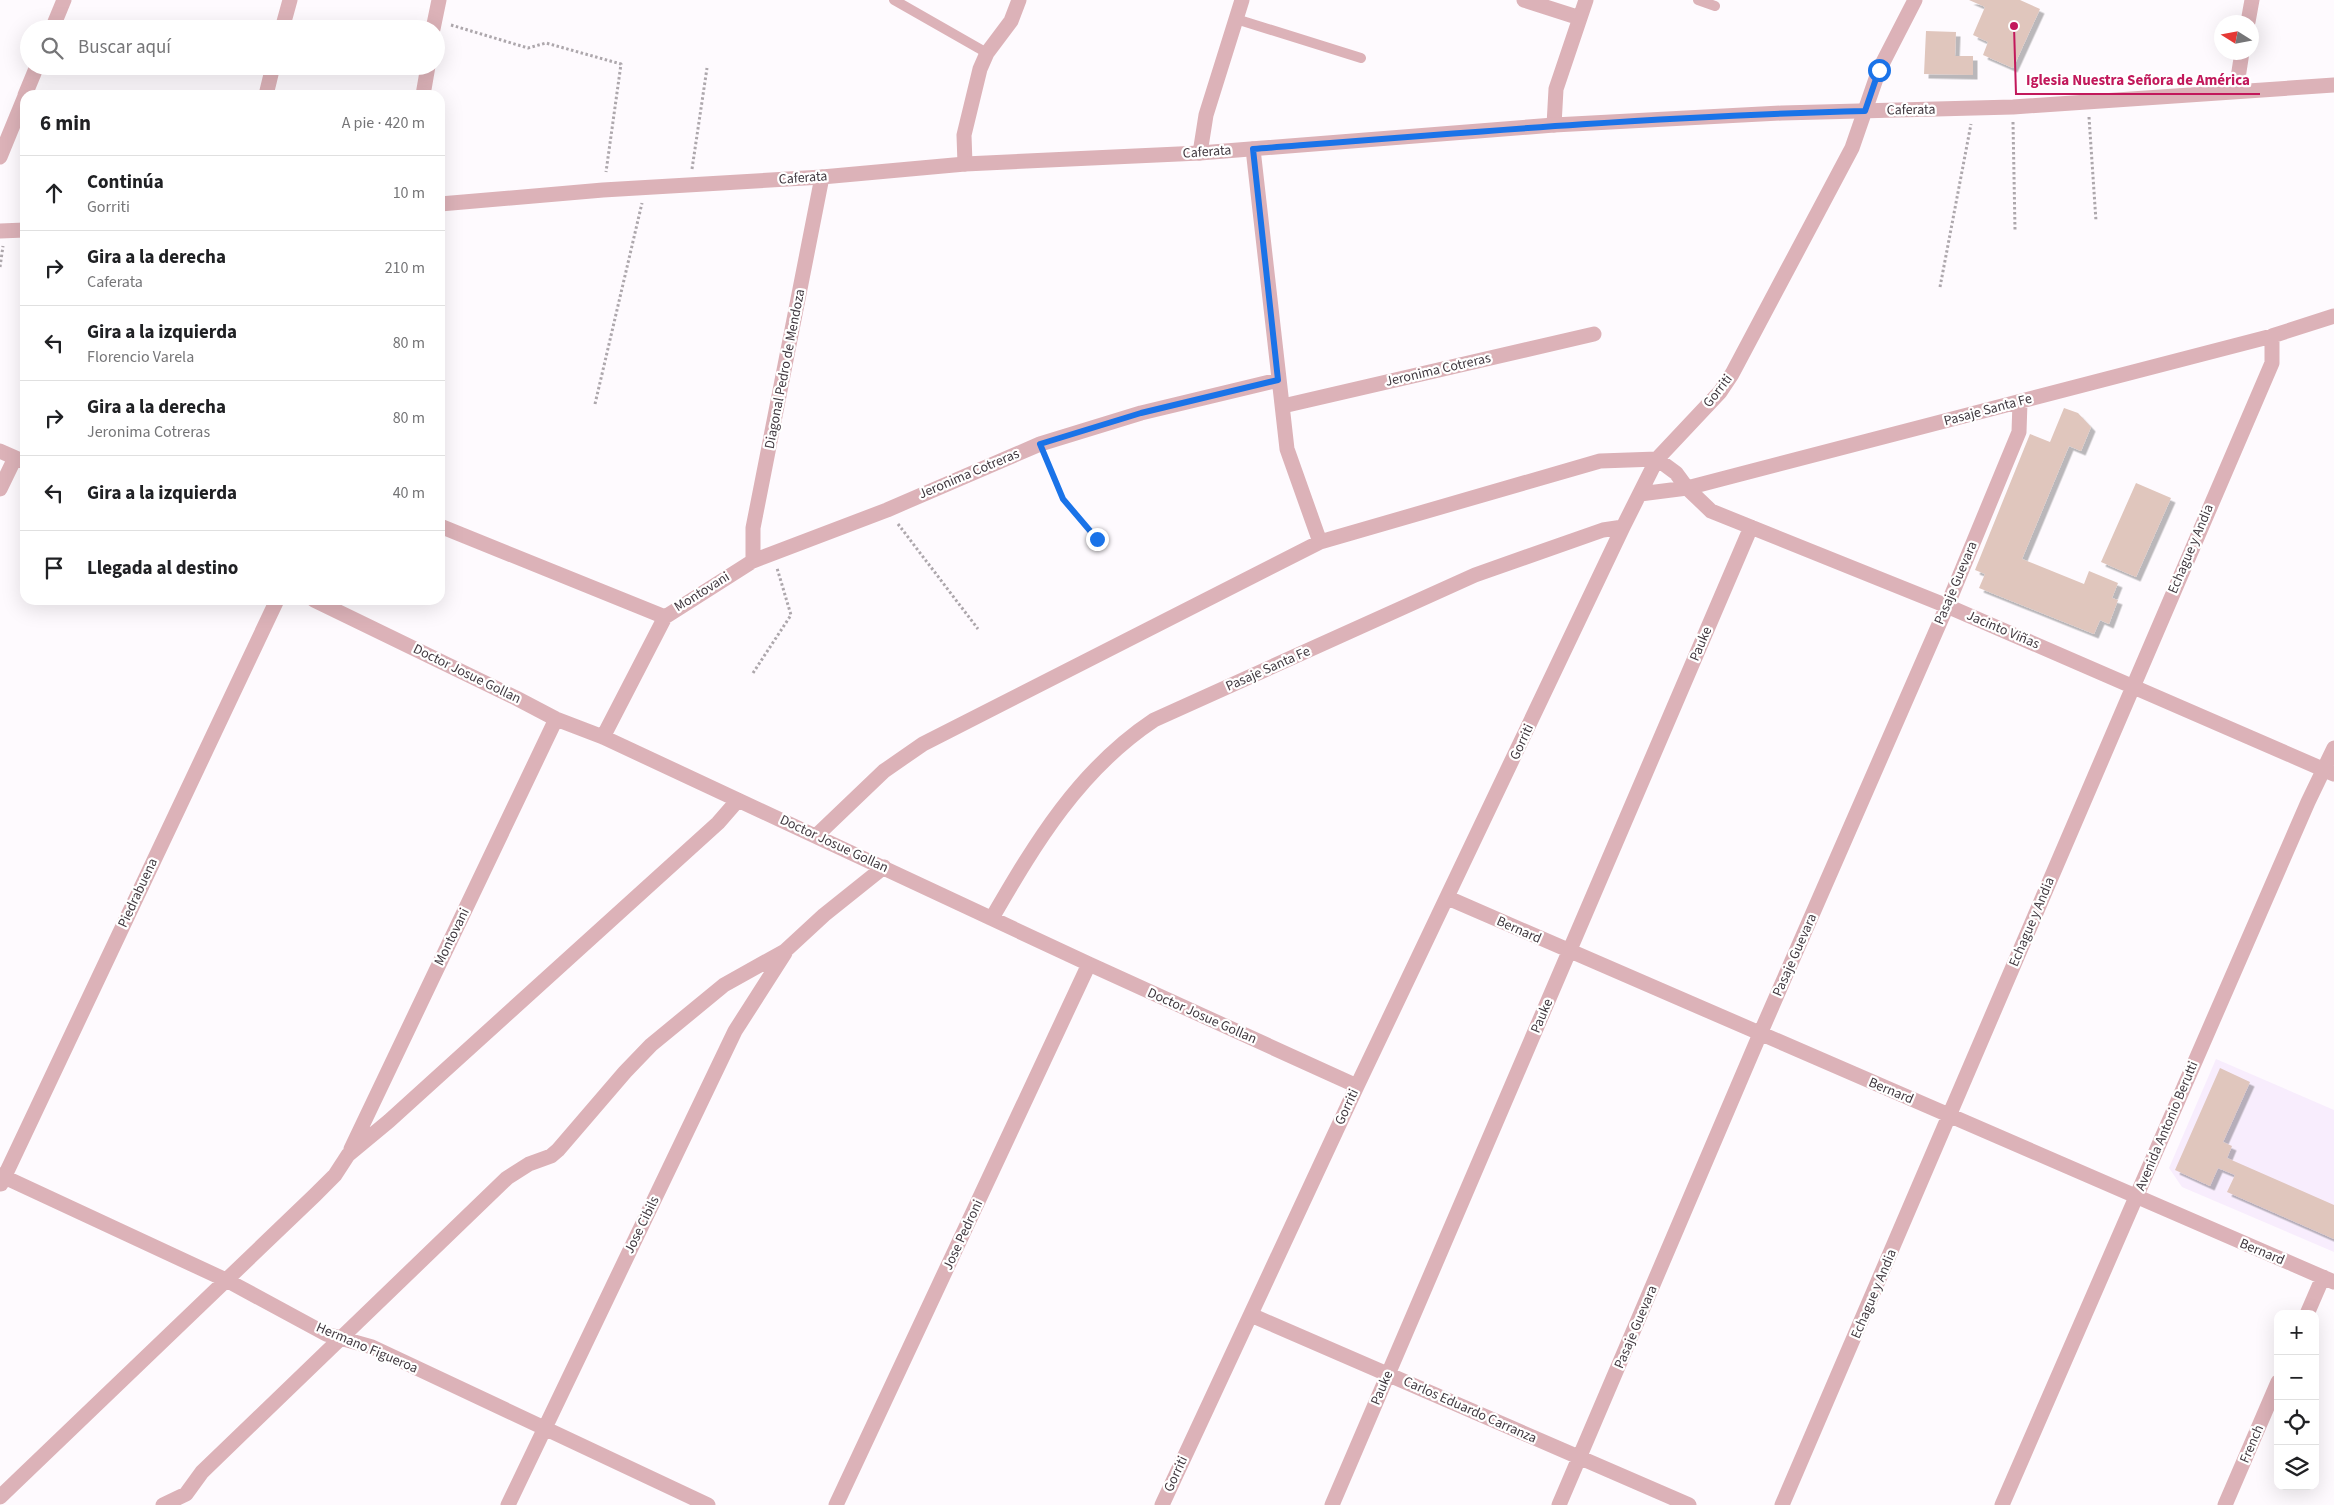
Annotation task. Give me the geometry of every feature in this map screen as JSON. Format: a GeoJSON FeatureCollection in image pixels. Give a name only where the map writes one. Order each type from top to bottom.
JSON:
{"type":"FeatureCollection","features":[{"type":"Feature","properties":{"kind":"street"},"geometry":{"type":"LineString","coordinates":[[56,20],[64,0]]}},
{"type":"Feature","properties":{"kind":"street"},"geometry":{"type":"LineString","coordinates":[[284,20],[290,0]]}},
{"type":"Feature","properties":{"kind":"street"},"geometry":{"type":"LineString","coordinates":[[435,20],[439,0]]}},
{"type":"Feature","properties":{"kind":"street"},"geometry":{"type":"LineString","coordinates":[[965,164],[964,135],[980,69],[987,53],[1011,21],[1019,0]]}},
{"type":"Feature","properties":{"kind":"street"},"geometry":{"type":"LineString","coordinates":[[1200,153],[1206,115],[1242,0]]}},
{"type":"Feature","properties":{"kind":"street"},"geometry":{"type":"LineString","coordinates":[[1524,0],[1580,18]]}},
{"type":"Feature","properties":{"kind":"street"},"geometry":{"type":"LineString","coordinates":[[1554,125],[1556,89],[1586,0]]}},
{"type":"Feature","properties":{"kind":"street","name":"Gorriti"},"geometry":{"type":"LineString","coordinates":[[1162,1505],[1357,1086],[1657,458],[1720,392],[1732,374],[1852,148],[1879,70],[1915,0]]}},
{"type":"Feature","properties":{"kind":"street"},"geometry":{"type":"LineString","coordinates":[[2249,15],[2252,0]]}},
{"type":"Feature","properties":{"kind":"street"},"geometry":{"type":"LineString","coordinates":[[2236,91],[2241,60]]}},
{"type":"Feature","properties":{"kind":"street"},"geometry":{"type":"LineString","coordinates":[[27,90],[33,75]]}},
{"type":"Feature","properties":{"kind":"street"},"geometry":{"type":"LineString","coordinates":[[267,90],[271,75]]}},
{"type":"Feature","properties":{"kind":"street"},"geometry":{"type":"LineString","coordinates":[[424,90],[426,75]]}},
{"type":"Feature","properties":{"kind":"street","name":"Caferata"},"geometry":{"type":"LineString","coordinates":[[445,204],[603,190],[822,177],[965,164],[1200,153],[1554,125],[1782,113],[1974,108],[2334,85]]}},
{"type":"Feature","properties":{"kind":"street"},"geometry":{"type":"LineString","coordinates":[[0,157],[20,108]]}},
{"type":"Feature","properties":{"kind":"street"},"geometry":{"type":"LineString","coordinates":[[1253,149],[1287,449],[1320,542]]}},
{"type":"Feature","properties":{"kind":"street","name":"Diagonal Pedro de Mendoza"},"geometry":{"type":"LineString","coordinates":[[753,561],[753,528],[822,177]]}},
{"type":"Feature","properties":{"kind":"street"},"geometry":{"type":"LineString","coordinates":[[0,231],[20,230]]}},
{"type":"Feature","properties":{"kind":"street","name":"Pasaje Santa Fe"},"geometry":{"type":"LineString","coordinates":[[1640,494],[1687,488],[2272,336],[2334,316]]}},
{"type":"Feature","properties":{"kind":"street","name":"Jeronima Cotreras"},"geometry":{"type":"LineString","coordinates":[[1283,406],[1594,334]]}},
{"type":"Feature","properties":{"kind":"street","name":"Echague y Andia"},"geometry":{"type":"LineString","coordinates":[[1782,1505],[1950,1117],[2132,685],[2272,363],[2272,336]]}},
{"type":"Feature","properties":{"kind":"street","name":"Jeronima Cotreras"},"geometry":{"type":"LineString","coordinates":[[753,561],[887,510],[1040,444],[1141,413],[1278,380]]}},
{"type":"Feature","properties":{"kind":"street","name":"Pasaje Guevara"},"geometry":{"type":"LineString","coordinates":[[1559,1505],[1760,1034],[1947,606],[2019,432],[2020,402]]}},
{"type":"Feature","properties":{"kind":"street"},"geometry":{"type":"LineString","coordinates":[[0,451],[20,460],[0,489]]}},
{"type":"Feature","properties":{"kind":"street"},"geometry":{"type":"LineString","coordinates":[[816,836],[884,771],[923,744],[1320,542],[1600,461],[1657,458]]}},
{"type":"Feature","properties":{"kind":"street","name":"Jacinto Viñas"},"geometry":{"type":"LineString","coordinates":[[1657,458],[1676,473],[1687,488],[1711,511],[1947,606],[2329,772]]}},
{"type":"Feature","properties":{"kind":"street","name":"Pasaje Santa Fe"},"geometry":{"type":"LineString","coordinates":[[992,918],[1032,850],[1065,802],[1088,775],[1130,735],[1154,720],[1475,575],[1603,530],[1623,527]]}},
{"type":"Feature","properties":{"kind":"street","name":"Pauke"},"geometry":{"type":"LineString","coordinates":[[1332,1505],[1751,527]]}},
{"type":"Feature","properties":{"kind":"street"},"geometry":{"type":"LineString","coordinates":[[445,528],[665,617]]}},
{"type":"Feature","properties":{"kind":"street","name":"Montovani"},"geometry":{"type":"LineString","coordinates":[[603,737],[665,617],[753,561]]}},
{"type":"Feature","properties":{"kind":"street","name":"Piedrabuena"},"geometry":{"type":"LineString","coordinates":[[1,1179],[275,605]]}},
{"type":"Feature","properties":{"kind":"street","name":"Doctor Josue Gollan"},"geometry":{"type":"LineString","coordinates":[[324,605],[556,719],[603,737],[1089,964],[1357,1086]]}},
{"type":"Feature","properties":{"kind":"street","name":"Montovani"},"geometry":{"type":"LineString","coordinates":[[348,1155],[556,719]]}},
{"type":"Feature","properties":{"kind":"street","name":"Avenida Antonio Berutti"},"geometry":{"type":"LineString","coordinates":[[2002,1505],[2136,1197],[2329,772],[2334,748]]}},
{"type":"Feature","properties":{"kind":"street"},"geometry":{"type":"LineString","coordinates":[[0,1497],[228,1281],[335,1175],[348,1155],[397,1114],[718,823],[738,800]]}},
{"type":"Feature","properties":{"kind":"street"},"geometry":{"type":"LineString","coordinates":[[163,1505],[184,1499],[202,1472],[507,1178],[529,1164],[551,1156],[558,1150],[625,1072],[651,1045],[724,985],[785,951],[824,915],[884,867]]}},
{"type":"Feature","properties":{"kind":"street","name":"Bernard"},"geometry":{"type":"LineString","coordinates":[[1448,898],[2328,1280]]}},
{"type":"Feature","properties":{"kind":"street","name":"Jose Cibils"},"geometry":{"type":"LineString","coordinates":[[508,1505],[736,1031],[785,951]]}},
{"type":"Feature","properties":{"kind":"street","name":"Jose Pedroni"},"geometry":{"type":"LineString","coordinates":[[836,1505],[1089,964]]}},
{"type":"Feature","properties":{"kind":"street","name":"Hermano Figueroa"},"geometry":{"type":"LineString","coordinates":[[1,1179],[228,1281],[326,1334],[372,1347],[544,1430],[708,1505]]}},
{"type":"Feature","properties":{"kind":"street"},"geometry":{"type":"LineString","coordinates":[[2309,1310],[2328,1280]]}},
{"type":"Feature","properties":{"kind":"street","name":"Carlos Eduardo Carranza"},"geometry":{"type":"LineString","coordinates":[[1251,1314],[1689,1505]]}},
{"type":"Feature","properties":{"kind":"street","name":"French"},"geometry":{"type":"LineString","coordinates":[[2225,1505],[2274,1391]]}},
{"type":"Feature","properties":{"kind":"lane"},"geometry":{"type":"LineString","coordinates":[[894,0],[987,53]]}},
{"type":"Feature","properties":{"kind":"lane"},"geometry":{"type":"LineString","coordinates":[[1698,0],[1715,6]]}},
{"type":"Feature","properties":{"kind":"lane"},"geometry":{"type":"LineString","coordinates":[[1236,19],[1361,58]]}},
{"type":"Feature","properties":{"kind":"path"},"geometry":{"type":"LineString","coordinates":[[445,27],[528,48],[546,43],[621,64],[603,190]]}},
{"type":"Feature","properties":{"kind":"path"},"geometry":{"type":"LineString","coordinates":[[689,185],[707,68]]}},
{"type":"Feature","properties":{"kind":"path"},"geometry":{"type":"LineString","coordinates":[[2088,102],[2096,221]]}},
{"type":"Feature","properties":{"kind":"path"},"geometry":{"type":"LineString","coordinates":[[2013,106],[2015,230]]}},
{"type":"Feature","properties":{"kind":"path"},"geometry":{"type":"LineString","coordinates":[[1940,287],[1974,108]]}},
{"type":"Feature","properties":{"kind":"path"},"geometry":{"type":"LineString","coordinates":[[595,404],[645,188]]}},
{"type":"Feature","properties":{"kind":"path"},"geometry":{"type":"LineString","coordinates":[[1040,444],[1063,499],[1097,539]]}},
{"type":"Feature","properties":{"kind":"path"},"geometry":{"type":"LineString","coordinates":[[887,510],[978,629]]}},
{"type":"Feature","properties":{"kind":"path"},"geometry":{"type":"LineString","coordinates":[[753,673],[791,614],[772,554]]}},
{"type":"Feature","properties":{"kind":"shaded area"},"geometry":{"type":"Polygon","coordinates":[[[2216,1059],[2334,1110],[2334,1252],[2182,1187],[2169,1168],[2216,1059]]]}},
{"type":"Feature","properties":{"kind":"building"},"geometry":{"type":"Polygon","coordinates":[[[1969,0],[2020,0],[2040,9],[2013,68],[1983,55],[1988,42],[1973,35],[1985,7],[1969,0]]]}},
{"type":"Feature","properties":{"kind":"building"},"geometry":{"type":"Polygon","coordinates":[[[1926,31],[1956,32],[1955,56],[1973,56],[1973,75],[1924,74],[1926,31]]]}},
{"type":"Feature","properties":{"kind":"building"},"geometry":{"type":"Polygon","coordinates":[[[2064,408],[2078,413],[2091,427],[2081,451],[2069,446],[2022,559],[2084,584],[2089,571],[2118,583],[2112,598],[2118,600],[2109,624],[2100,620],[2094,634],[1979,588],[1985,574],[1975,570],[2030,434],[2050,442],[2064,408]]]}},
{"type":"Feature","properties":{"kind":"building"},"geometry":{"type":"Polygon","coordinates":[[[2136,483],[2171,498],[2136,577],[2101,562],[2136,483]]]}},
{"type":"Feature","properties":{"kind":"building"},"geometry":{"type":"Polygon","coordinates":[[[2220,1068],[2250,1082],[2223,1142],[2232,1146],[2227,1158],[2334,1205],[2334,1239],[2227,1192],[2235,1175],[2218,1168],[2210,1186],[2175,1170],[2220,1068]]]}},
{"type":"Feature","properties":{"kind":"place","name":"Iglesia Nuestra Señora de América"},"geometry":{"type":"Point","coordinates":[2014,26]}},
{"type":"Feature","properties":{"kind":"route"},"geometry":{"type":"LineString","coordinates":[[1097,539],[1063,499],[1040,444],[1141,413],[1278,380],[1253,149],[1554,125],[1782,113],[1865,111],[1879,70]]}}]}
